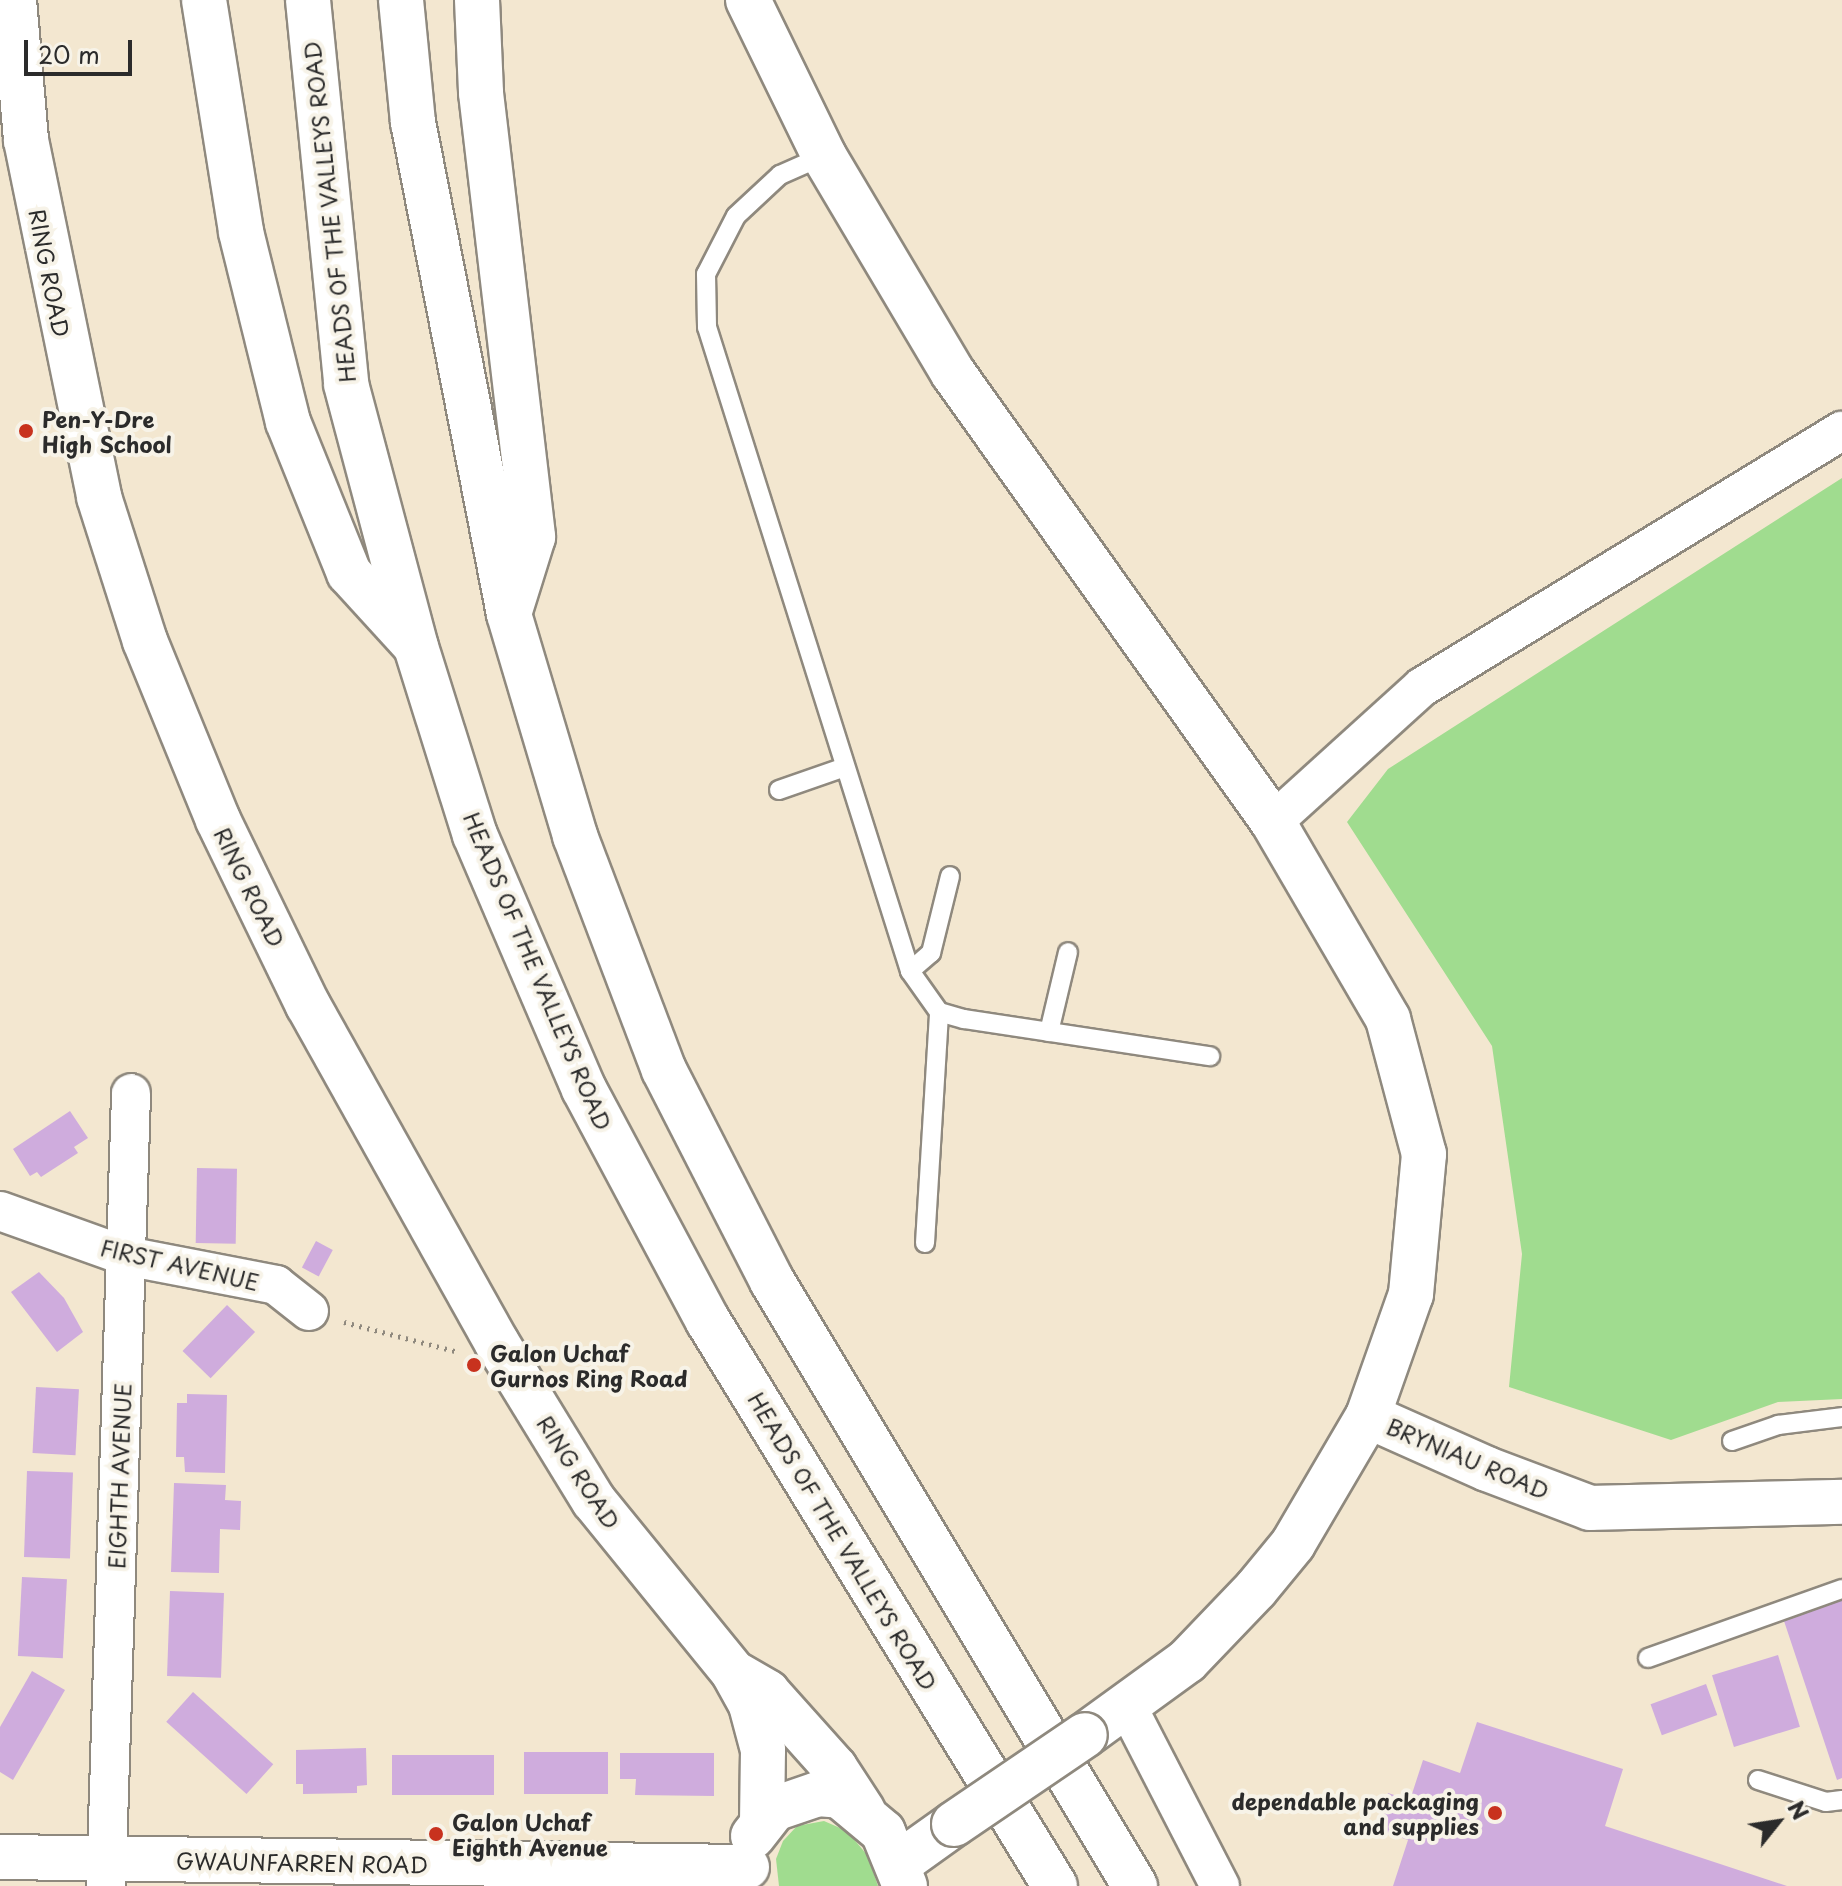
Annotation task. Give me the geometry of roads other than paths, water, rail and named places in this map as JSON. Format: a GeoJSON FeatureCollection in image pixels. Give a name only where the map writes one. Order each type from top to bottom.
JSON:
{"type":"FeatureCollection","features":[{"type":"Feature","properties":{"kind":"main road","name":"RING ROAD"},"geometry":{"type":"LineString","coordinates":[[14,0],[26,140],[64,347],[99,497],[145,641],[218,820],[308,1005],[497,1343],[594,1501],[733,1672],[751,1705],[763,1750],[762,1819],[748,1876]]}},
{"type":"Feature","properties":{"kind":"main road"},"geometry":{"type":"LineString","coordinates":[[204,0],[241,232],[288,422],[349,573],[416,647]]}},
{"type":"Feature","properties":{"kind":"main road","name":"HEADS OF THE VALLEYS ROAD"},"geometry":{"type":"LineString","coordinates":[[308,0],[346,384],[416,647],[475,835],[584,1089],[708,1321],[1055,1886]]}},
{"type":"Feature","properties":{"kind":"main road"},"geometry":{"type":"LineString","coordinates":[[401,0],[413,122],[509,614],[575,836],[664,1070],[772,1281],[1135,1886]]}},
{"type":"Feature","properties":{"kind":"main road"},"geometry":{"type":"LineString","coordinates":[[477,0],[481,93],[533,537],[509,614]]}},
{"type":"Feature","properties":{"kind":"main road"},"geometry":{"type":"LineString","coordinates":[[748,0],[824,156],[953,373],[1273,822],[1388,1019],[1424,1154],[1411,1294],[1368,1416]]}},
{"type":"Feature","properties":{"kind":"main road","name":"BRYNIAU ROAD"},"geometry":{"type":"LineString","coordinates":[[902,1875],[954,1824],[1187,1661],[1256,1589],[1293,1544],[1368,1416],[1590,1508],[1842,1502]]}},
{"type":"Feature","properties":{"kind":"main road","name":"RING ROAD"},"geometry":{"type":"LineString","coordinates":[[733,1672],[767,1692],[835,1768],[863,1811],[883,1832],[902,1875]]}},
{"type":"Feature","properties":{"kind":"main road"},"geometry":{"type":"LineString","coordinates":[[762,1819],[774,1809],[818,1794],[840,1796],[863,1811]]}},
{"type":"Feature","properties":{"kind":"main road","name":"GWAUNFARREN ROAD"},"geometry":{"type":"LineString","coordinates":[[0,1857],[106,1873],[748,1876]]}},
{"type":"Feature","properties":{"kind":"street"},"geometry":{"type":"LineString","coordinates":[[1273,822],[1422,687],[1842,431]]}},
{"type":"Feature","properties":{"kind":"street","name":"EIGHTH AVENUE"},"geometry":{"type":"LineString","coordinates":[[106,1873],[131,1093]]}},
{"type":"Feature","properties":{"kind":"street","name":"FIRST AVENUE"},"geometry":{"type":"LineString","coordinates":[[0,1211],[126,1256],[276,1285],[309,1311]]}},
{"type":"Feature","properties":{"kind":"street"},"geometry":{"type":"LineString","coordinates":[[1126,1704],[1220,1886]]}},
{"type":"Feature","properties":{"kind":"lane"},"geometry":{"type":"LineString","coordinates":[[824,156],[780,175],[736,216],[706,274],[707,327],[910,971],[939,1012],[925,1243]]}},
{"type":"Feature","properties":{"kind":"lane"},"geometry":{"type":"LineString","coordinates":[[779,790],[845,767]]}},
{"type":"Feature","properties":{"kind":"lane"},"geometry":{"type":"LineString","coordinates":[[910,971],[931,953],[950,876]]}},
{"type":"Feature","properties":{"kind":"lane"},"geometry":{"type":"LineString","coordinates":[[1049,1032],[1068,952]]}},
{"type":"Feature","properties":{"kind":"lane"},"geometry":{"type":"LineString","coordinates":[[939,1012],[1210,1056]]}},
{"type":"Feature","properties":{"kind":"lane"},"geometry":{"type":"LineString","coordinates":[[1732,1441],[1778,1425],[1842,1417]]}},
{"type":"Feature","properties":{"kind":"lane"},"geometry":{"type":"LineString","coordinates":[[1648,1658],[1842,1589]]}},
{"type":"Feature","properties":{"kind":"lane"},"geometry":{"type":"LineString","coordinates":[[1758,1780],[1826,1802],[1842,1800]]}},
{"type":"Feature","properties":{"kind":"place","name":"Pen-Y-Dre High School"},"geometry":{"type":"Point","coordinates":[26,431]}},
{"type":"Feature","properties":{"kind":"place","name":"Galon Uchaf Gurnos Ring Road"},"geometry":{"type":"Point","coordinates":[474,1365]}},
{"type":"Feature","properties":{"kind":"place","name":"dependable packaging and supplies"},"geometry":{"type":"Point","coordinates":[1495,1813]}},
{"type":"Feature","properties":{"kind":"place","name":"Galon Uchaf Eighth Avenue"},"geometry":{"type":"Point","coordinates":[436,1834]}}]}
